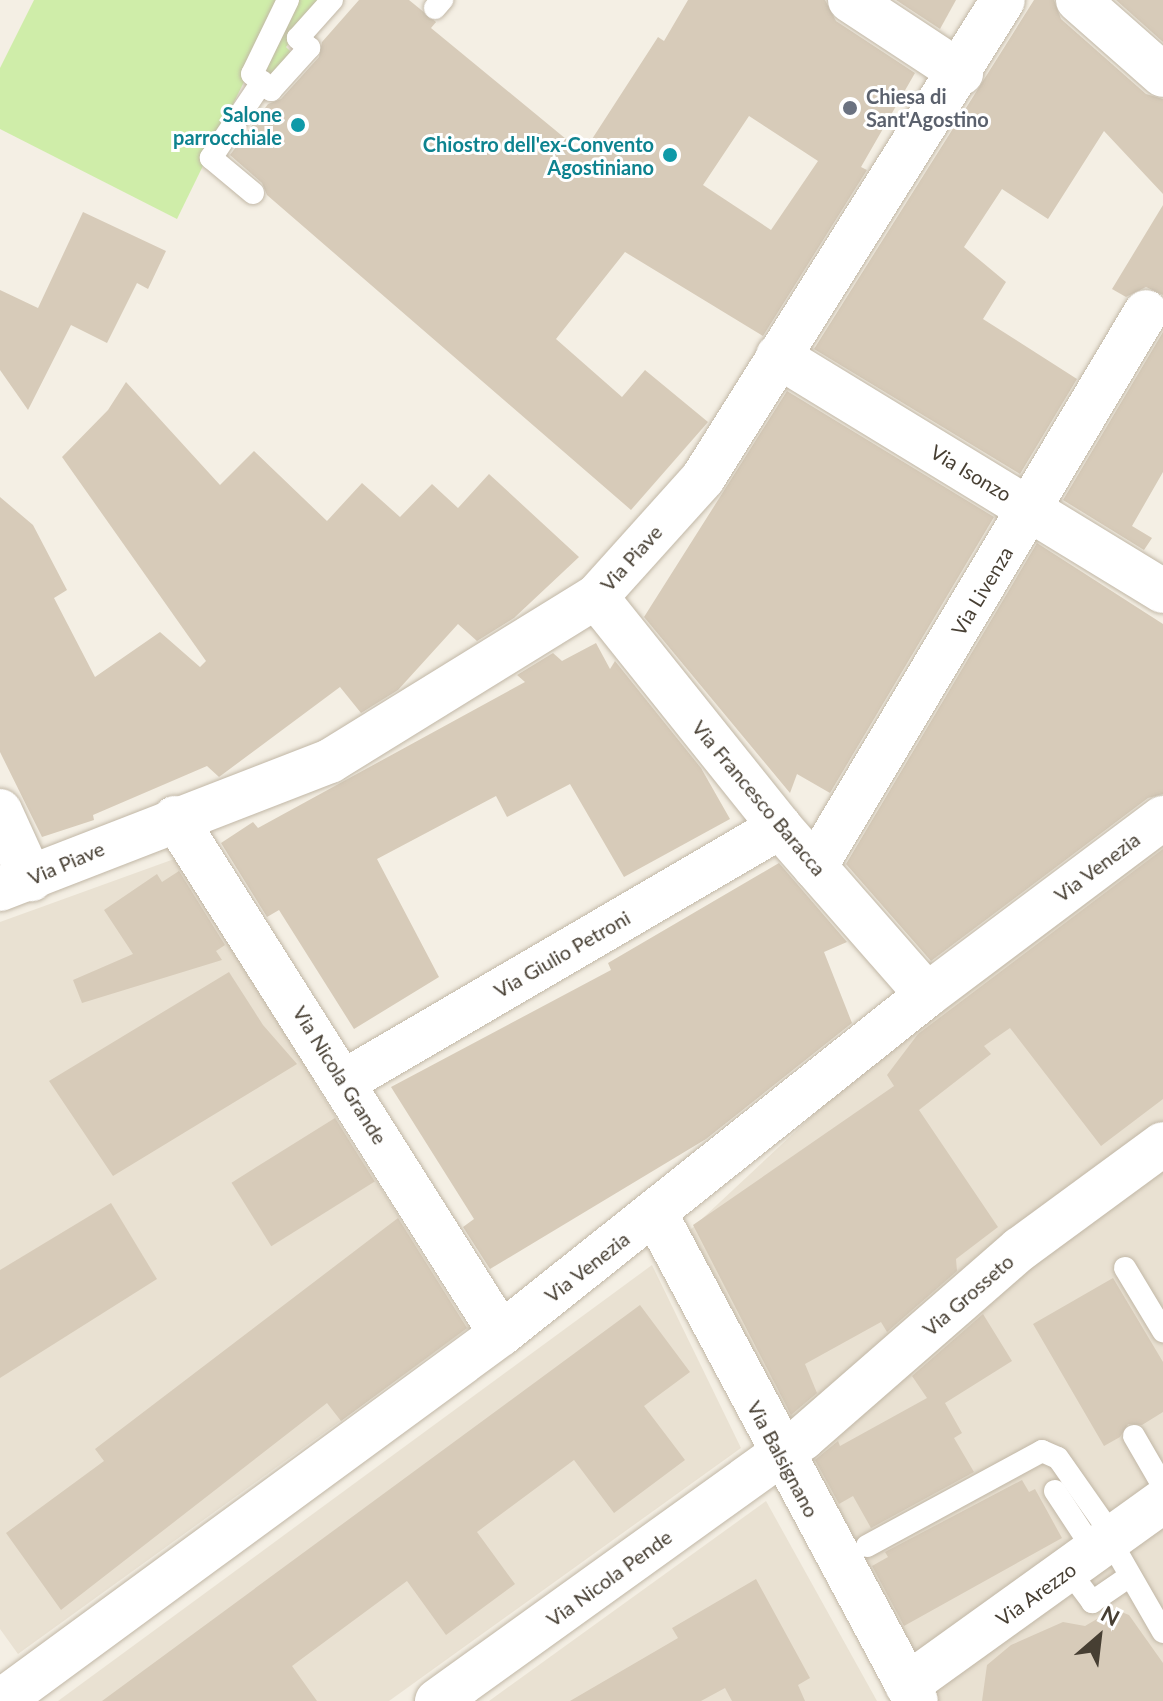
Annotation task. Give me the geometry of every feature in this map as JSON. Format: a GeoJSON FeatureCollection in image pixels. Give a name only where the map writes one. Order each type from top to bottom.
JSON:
{"type":"FeatureCollection","features":[{"type":"Feature","properties":{"kind":"street"},"geometry":{"type":"LineString","coordinates":[[850,0],[961,73]]}},
{"type":"Feature","properties":{"kind":"street","name":"Via Piave"},"geometry":{"type":"LineString","coordinates":[[16,884],[175,818],[330,761],[596,597],[703,478],[961,73],[1003,0]]}},
{"type":"Feature","properties":{"kind":"street"},"geometry":{"type":"LineString","coordinates":[[1078,0],[1163,75]]}},
{"type":"Feature","properties":{"kind":"street","name":"Via Livenza"},"geometry":{"type":"LineString","coordinates":[[815,867],[1031,510],[1146,312]]}},
{"type":"Feature","properties":{"kind":"street","name":"Via Isonzo"},"geometry":{"type":"LineString","coordinates":[[778,356],[1163,591]]}},
{"type":"Feature","properties":{"kind":"street","name":"Via Francesco Baracca"},"geometry":{"type":"LineString","coordinates":[[596,597],[780,827],[927,995]]}},
{"type":"Feature","properties":{"kind":"street"},"geometry":{"type":"LineString","coordinates":[[0,811],[16,884]]}},
{"type":"Feature","properties":{"kind":"street","name":"Via Nicola Grande"},"geometry":{"type":"LineString","coordinates":[[175,818],[345,1081],[501,1334]]}},
{"type":"Feature","properties":{"kind":"street","name":"Via Venezia"},"geometry":{"type":"LineString","coordinates":[[1,1701],[501,1334],[927,995],[1163,818]]}},
{"type":"Feature","properties":{"kind":"street","name":"Via Giulio Petroni"},"geometry":{"type":"LineString","coordinates":[[345,1081],[780,827]]}},
{"type":"Feature","properties":{"kind":"street","name":"Via Grosseto"},"geometry":{"type":"LineString","coordinates":[[780,1455],[1020,1249],[1163,1144]]}},
{"type":"Feature","properties":{"kind":"street","name":"Via Balsignano"},"geometry":{"type":"LineString","coordinates":[[655,1213],[780,1455],[912,1693]]}},
{"type":"Feature","properties":{"kind":"street","name":"Via Nicola Pende"},"geometry":{"type":"LineString","coordinates":[[437,1701],[780,1455]]}},
{"type":"Feature","properties":{"kind":"street","name":"Via Arezzo"},"geometry":{"type":"LineString","coordinates":[[912,1693],[1104,1555],[1159,1507]]}},
{"type":"Feature","properties":{"kind":"lane"},"geometry":{"type":"LineString","coordinates":[[288,0],[252,74],[271,90],[309,48],[298,38],[332,0]]}},
{"type":"Feature","properties":{"kind":"lane"},"geometry":{"type":"LineString","coordinates":[[253,193],[211,158],[262,82]]}},
{"type":"Feature","properties":{"kind":"lane"},"geometry":{"type":"LineString","coordinates":[[1125,1268],[1163,1331]]}},
{"type":"Feature","properties":{"kind":"lane"},"geometry":{"type":"LineString","coordinates":[[1134,1436],[1159,1507]]}},
{"type":"Feature","properties":{"kind":"lane"},"geometry":{"type":"LineString","coordinates":[[867,1546],[1042,1451],[1058,1458],[1104,1555]]}},
{"type":"Feature","properties":{"kind":"lane"},"geometry":{"type":"LineString","coordinates":[[1055,1491],[1163,1632]]}},
{"type":"Feature","properties":{"kind":"shaded area"},"geometry":{"type":"Polygon","coordinates":[[[1163,825],[1163,1701],[916,1701],[689,1231],[945,992],[1163,825]]]}},
{"type":"Feature","properties":{"kind":"shaded area"},"geometry":{"type":"Polygon","coordinates":[[[177,858],[319,1076],[313,1081],[469,1328],[18,1654],[0,1629],[0,922],[177,858]]]}},
{"type":"Feature","properties":{"kind":"shaded area"},"geometry":{"type":"Polygon","coordinates":[[[652,1265],[741,1448],[389,1701],[58,1701],[652,1265]]]}},
{"type":"Feature","properties":{"kind":"shaded area"},"geometry":{"type":"Polygon","coordinates":[[[766,1501],[877,1701],[489,1701],[766,1501]]]}},
{"type":"Feature","properties":{"kind":"green space"},"geometry":{"type":"Polygon","coordinates":[[[34,0],[284,0],[177,219],[0,129],[0,68],[34,0]]]}},
{"type":"Feature","properties":{"kind":"green space"},"geometry":{"type":"Polygon","coordinates":[[[296,0],[325,0],[286,47],[294,55],[273,78],[262,69],[296,0]]]}},
{"type":"Feature","properties":{"kind":"building"},"geometry":{"type":"Polygon","coordinates":[[[359,0],[409,0],[436,22],[431,28],[583,153],[658,37],[664,41],[688,0],[825,0],[836,21],[915,73],[861,167],[867,170],[763,336],[625,252],[556,339],[622,397],[645,370],[708,422],[631,510],[267,195],[262,183],[230,155],[268,104],[281,99],[319,57],[322,42],[359,0]],[[749,116],[703,185],[771,230],[818,161],[749,116]]]}},
{"type":"Feature","properties":{"kind":"building"},"geometry":{"type":"Polygon","coordinates":[[[896,0],[956,0],[940,29],[896,0]]]}},
{"type":"Feature","properties":{"kind":"building"},"geometry":{"type":"Polygon","coordinates":[[[1034,0],[1054,0],[1061,19],[1146,94],[1163,99],[1163,194],[1104,131],[1048,219],[1002,189],[964,247],[1006,282],[983,319],[1077,379],[1020,474],[814,349],[1034,0]]]}},
{"type":"Feature","properties":{"kind":"building"},"geometry":{"type":"Polygon","coordinates":[[[1116,0],[1163,0],[1163,42],[1116,0]]]}},
{"type":"Feature","properties":{"kind":"building"},"geometry":{"type":"Polygon","coordinates":[[[1163,205],[1163,295],[1146,287],[1126,297],[1112,289],[1163,205]]]}},
{"type":"Feature","properties":{"kind":"building"},"geometry":{"type":"Polygon","coordinates":[[[83,212],[166,251],[148,289],[137,283],[107,343],[71,325],[28,410],[0,370],[0,290],[38,308],[83,212]]]}},
{"type":"Feature","properties":{"kind":"building"},"geometry":{"type":"Polygon","coordinates":[[[1163,332],[1163,472],[1132,526],[1152,538],[1144,550],[1063,500],[1163,332]]]}},
{"type":"Feature","properties":{"kind":"building"},"geometry":{"type":"Polygon","coordinates":[[[126,382],[220,485],[254,451],[327,521],[362,483],[400,517],[432,484],[458,508],[489,474],[579,557],[514,618],[477,641],[458,624],[398,690],[361,713],[340,687],[219,777],[207,766],[93,815],[94,820],[42,837],[0,752],[0,497],[33,525],[67,590],[54,598],[95,677],[160,632],[200,667],[206,661],[62,457],[108,410],[126,382]]]}},
{"type":"Feature","properties":{"kind":"building"},"geometry":{"type":"Polygon","coordinates":[[[787,391],[994,517],[830,793],[797,774],[790,793],[644,617],[787,391]]]}},
{"type":"Feature","properties":{"kind":"building"},"geometry":{"type":"Polygon","coordinates":[[[1037,543],[1163,624],[1163,794],[1148,798],[931,961],[846,864],[1037,543]]]}},
{"type":"Feature","properties":{"kind":"building"},"geometry":{"type":"Polygon","coordinates":[[[596,643],[610,669],[615,661],[701,768],[730,819],[624,877],[570,784],[507,817],[496,796],[377,859],[439,977],[354,1029],[279,910],[267,917],[221,843],[253,822],[258,828],[525,682],[517,675],[553,653],[562,661],[596,643]]]}},
{"type":"Feature","properties":{"kind":"building"},"geometry":{"type":"Polygon","coordinates":[[[1163,849],[1163,1099],[1101,1146],[1010,1028],[984,1046],[991,1054],[919,1110],[998,1227],[956,1259],[957,1271],[887,1332],[881,1322],[805,1364],[817,1393],[791,1415],[693,1225],[894,1086],[887,1075],[918,1034],[1163,849]]]}},
{"type":"Feature","properties":{"kind":"building"},"geometry":{"type":"Polygon","coordinates":[[[779,863],[847,942],[824,952],[852,1023],[706,1139],[490,1269],[463,1227],[474,1219],[391,1087],[611,970],[608,963],[779,863]]]}},
{"type":"Feature","properties":{"kind":"building"},"geometry":{"type":"Polygon","coordinates":[[[179,871],[225,945],[216,951],[222,960],[82,1003],[73,980],[133,954],[104,910],[157,874],[162,882],[179,871]]]}},
{"type":"Feature","properties":{"kind":"building"},"geometry":{"type":"Polygon","coordinates":[[[229,972],[263,1025],[297,1064],[113,1176],[49,1081],[229,972]]]}},
{"type":"Feature","properties":{"kind":"building"},"geometry":{"type":"Polygon","coordinates":[[[335,1118],[375,1182],[271,1246],[232,1183],[335,1118]]]}},
{"type":"Feature","properties":{"kind":"building"},"geometry":{"type":"Polygon","coordinates":[[[111,1203],[157,1279],[0,1378],[0,1270],[111,1203]]]}},
{"type":"Feature","properties":{"kind":"building"},"geometry":{"type":"Polygon","coordinates":[[[398,1218],[467,1328],[341,1421],[327,1403],[61,1610],[6,1533],[104,1461],[95,1449],[398,1218]]]}},
{"type":"Feature","properties":{"kind":"building"},"geometry":{"type":"Polygon","coordinates":[[[1113,1278],[1163,1362],[1163,1412],[1142,1425],[1128,1424],[1120,1437],[1104,1446],[1033,1324],[1113,1278]]]}},
{"type":"Feature","properties":{"kind":"building"},"geometry":{"type":"Polygon","coordinates":[[[640,1305],[690,1372],[644,1406],[685,1460],[614,1513],[574,1460],[477,1532],[515,1584],[446,1635],[407,1581],[292,1666],[317,1701],[102,1701],[640,1305]]]}},
{"type":"Feature","properties":{"kind":"building"},"geometry":{"type":"Polygon","coordinates":[[[983,1314],[1012,1361],[945,1403],[962,1433],[954,1438],[974,1472],[871,1528],[853,1496],[839,1504],[815,1460],[838,1441],[840,1446],[927,1398],[912,1376],[983,1314]]]}},
{"type":"Feature","properties":{"kind":"building"},"geometry":{"type":"Polygon","coordinates":[[[1022,1480],[1029,1492],[1035,1489],[1062,1538],[904,1626],[872,1566],[888,1557],[885,1552],[1022,1480]]]}},
{"type":"Feature","properties":{"kind":"building"},"geometry":{"type":"Polygon","coordinates":[[[756,1579],[810,1678],[798,1685],[805,1701],[732,1701],[725,1688],[701,1701],[570,1701],[678,1638],[672,1628],[756,1579]]]}},
{"type":"Feature","properties":{"kind":"building"},"geometry":{"type":"Polygon","coordinates":[[[1114,1609],[1129,1615],[1163,1663],[1163,1701],[982,1701],[987,1665],[1011,1645],[1063,1622],[1085,1626],[1114,1609]]]}},
{"type":"Feature","properties":{"kind":"place","name":"Chiesa di Sant'Agostino"},"geometry":{"type":"Point","coordinates":[850,108]}},
{"type":"Feature","properties":{"kind":"place","name":"Salone parrocchiale"},"geometry":{"type":"Point","coordinates":[298,125]}},
{"type":"Feature","properties":{"kind":"place","name":"Chiostro dell'ex-Convento Agostiniano"},"geometry":{"type":"Point","coordinates":[670,155]}}]}
